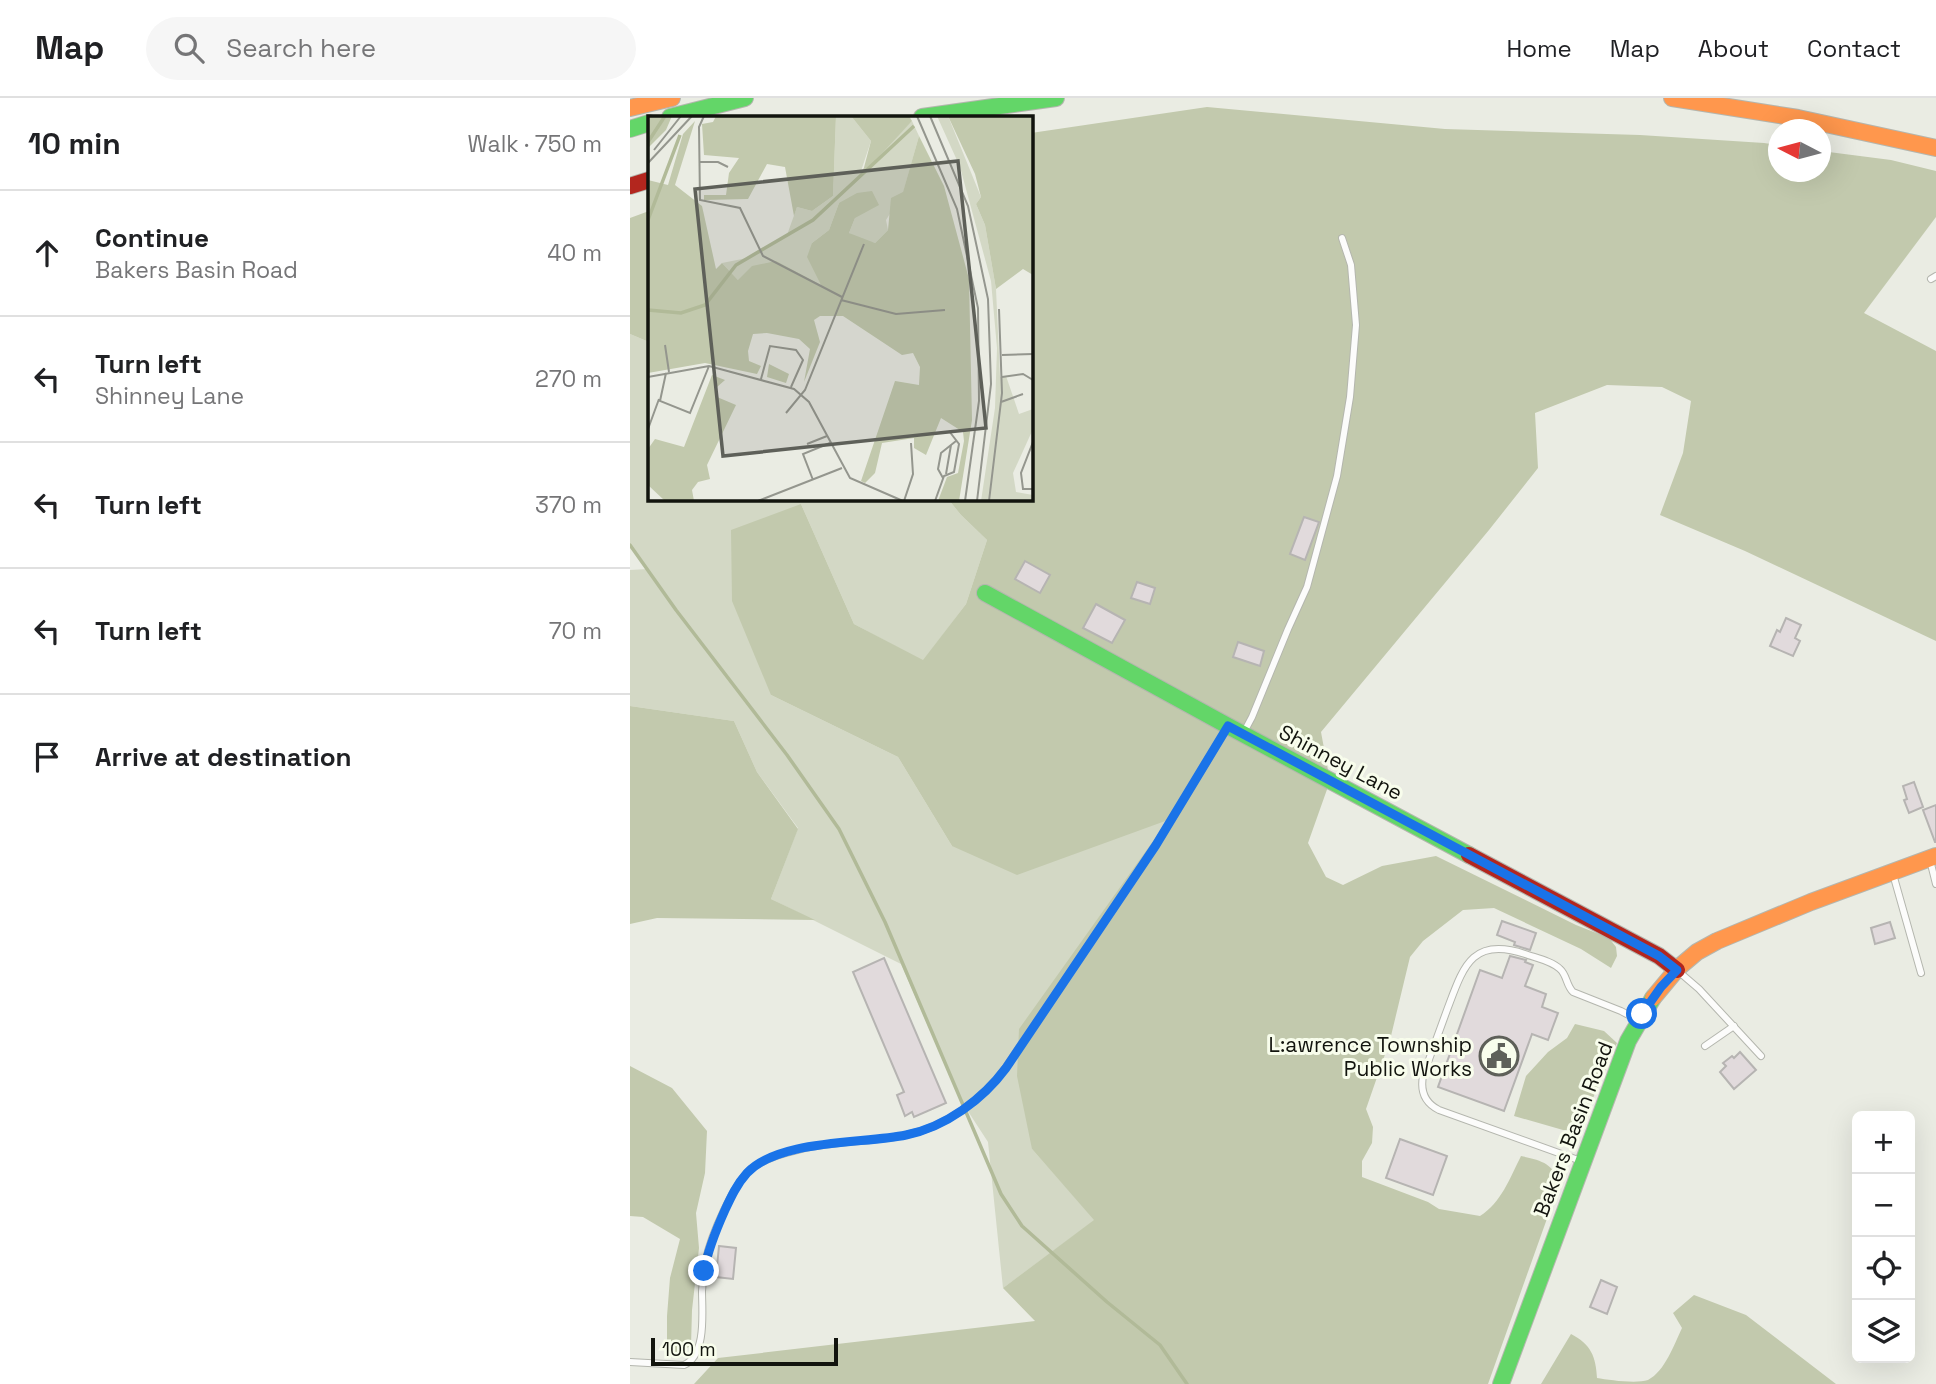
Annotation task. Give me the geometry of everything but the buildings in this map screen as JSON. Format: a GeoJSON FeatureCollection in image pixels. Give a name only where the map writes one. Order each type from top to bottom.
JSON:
{"type":"FeatureCollection","features":[{"type":"Feature","properties":{"kind":"main road"},"geometry":{"type":"LineString","coordinates":[[630,108],[672,98]]}},
{"type":"Feature","properties":{"kind":"main road"},"geometry":{"type":"LineString","coordinates":[[674,116],[745,98]]}},
{"type":"Feature","properties":{"kind":"main road"},"geometry":{"type":"LineString","coordinates":[[929,116],[1056,98]]}},
{"type":"Feature","properties":{"kind":"main road"},"geometry":{"type":"LineString","coordinates":[[1672,98],[1798,118],[1936,148]]}},
{"type":"Feature","properties":{"kind":"main road"},"geometry":{"type":"LineString","coordinates":[[630,129],[648,123]]}},
{"type":"Feature","properties":{"kind":"main road"},"geometry":{"type":"LineString","coordinates":[[630,186],[648,180]]}},
{"type":"Feature","properties":{"kind":"main road","name":"Shinney Lane"},"geometry":{"type":"LineString","coordinates":[[985,593],[1659,956],[1677,970]]}},
{"type":"Feature","properties":{"kind":"main road","name":"Bakers Basin Road"},"geometry":{"type":"LineString","coordinates":[[1502,1384],[1624,1052],[1638,1021],[1661,987],[1688,959],[1718,940],[1805,904],[1933,857]]}},
{"type":"Feature","properties":{"kind":"lane"},"geometry":{"type":"LineString","coordinates":[[1243,734],[1307,587],[1338,476],[1350,397],[1356,325],[1351,265],[1342,238]]}},
{"type":"Feature","properties":{"kind":"lane"},"geometry":{"type":"LineString","coordinates":[[630,1362],[684,1365],[694,1356],[702,1329],[703,1282],[709,1249],[733,1193],[750,1170],[766,1160],[810,1147],[914,1133],[958,1112],[988,1090],[1006,1068],[1156,845],[1228,726]]}},
{"type":"Feature","properties":{"kind":"lane"},"geometry":{"type":"LineString","coordinates":[[1933,857],[1936,884]]}},
{"type":"Feature","properties":{"kind":"lane"},"geometry":{"type":"LineString","coordinates":[[1892,872],[1921,973]]}},
{"type":"Feature","properties":{"kind":"lane"},"geometry":{"type":"LineString","coordinates":[[1582,1162],[1439,1110],[1428,1102],[1422,1090],[1423,1076],[1459,978],[1476,955],[1493,949],[1512,950],[1554,964],[1562,971],[1573,992],[1621,1011],[1638,1021]]}},
{"type":"Feature","properties":{"kind":"lane"},"geometry":{"type":"LineString","coordinates":[[1677,970],[1699,989],[1761,1056]]}},
{"type":"Feature","properties":{"kind":"lane"},"geometry":{"type":"LineString","coordinates":[[1705,1046],[1734,1026]]}},
{"type":"Feature","properties":{"kind":"green space"},"geometry":{"type":"Polygon","coordinates":[[[1207,107],[1445,129],[1640,135],[1764,143],[1768,144],[1768,182],[1831,182],[1831,152],[1891,160],[1936,171],[1936,217],[1864,313],[1936,351],[1936,641],[1745,551],[1660,515],[1683,453],[1691,401],[1662,387],[1607,385],[1535,413],[1538,468],[1321,732],[1330,781],[1308,843],[1326,877],[1343,885],[1382,866],[1436,856],[1576,925],[1609,938],[1616,947],[1617,956],[1611,968],[1581,949],[1494,908],[1463,910],[1423,941],[1410,957],[1390,1040],[1366,1109],[1373,1127],[1372,1143],[1362,1161],[1362,1177],[1428,1202],[1439,1209],[1480,1216],[1499,1197],[1521,1156],[1550,1167],[1559,1185],[1488,1384],[694,1384],[718,1358],[1035,1321],[1003,1288],[1094,1220],[1032,1149],[1017,1076],[1019,1029],[1168,820],[1017,875],[952,846],[898,757],[771,695],[732,601],[731,530],[801,504],[854,624],[923,660],[966,604],[987,540],[949,500],[1032,500],[1032,133],[1207,107]]]}},
{"type":"Feature","properties":{"kind":"green space"},"geometry":{"type":"Polygon","coordinates":[[[648,211],[648,342],[630,334],[630,218],[648,211]]]}},
{"type":"Feature","properties":{"kind":"green space"},"geometry":{"type":"Polygon","coordinates":[[[630,334],[648,342],[648,500],[949,500],[987,540],[966,604],[923,661],[854,624],[801,504],[771,695],[898,757],[952,846],[1169,820],[1032,1149],[1095,1220],[1003,1288],[988,1142],[960,1099],[901,964],[771,899],[798,828],[757,772],[734,721],[630,706],[630,570],[648,569],[630,546],[630,334]]]}},
{"type":"Feature","properties":{"kind":"green space"},"geometry":{"type":"Polygon","coordinates":[[[630,706],[734,721],[757,772],[798,829],[771,899],[815,920],[657,918],[630,924],[630,706]]]}},
{"type":"Feature","properties":{"kind":"green space"},"geometry":{"type":"Polygon","coordinates":[[[1575,1024],[1604,1031],[1617,1043],[1583,1121],[1574,1130],[1563,1130],[1514,1116],[1526,1076],[1548,1052],[1567,1038],[1575,1024]]]}},
{"type":"Feature","properties":{"kind":"green space"},"geometry":{"type":"Polygon","coordinates":[[[630,1066],[672,1088],[707,1131],[705,1173],[696,1213],[699,1248],[691,1346],[676,1353],[667,1344],[667,1316],[670,1278],[680,1239],[643,1217],[630,1216],[630,1066]]]}},
{"type":"Feature","properties":{"kind":"green space"},"geometry":{"type":"Polygon","coordinates":[[[1694,1295],[1746,1315],[1836,1384],[1541,1384],[1571,1334],[1591,1352],[1597,1378],[1630,1382],[1648,1380],[1664,1364],[1682,1328],[1673,1313],[1694,1295]]]}},
{"type":"Feature","properties":{"kind":"waterway"},"geometry":{"type":"LineString","coordinates":[[630,545],[839,829],[885,922],[1001,1194],[1022,1226],[1160,1345],[1187,1384]]}},
{"type":"Feature","properties":{"kind":"traffic: fast"},"geometry":{"type":"LineString","coordinates":[[674,116],[745,98]]}},
{"type":"Feature","properties":{"kind":"traffic: fast"},"geometry":{"type":"LineString","coordinates":[[929,116],[1056,98]]}},
{"type":"Feature","properties":{"kind":"traffic: fast"},"geometry":{"type":"LineString","coordinates":[[630,129],[648,123]]}},
{"type":"Feature","properties":{"kind":"traffic: fast"},"geometry":{"type":"LineString","coordinates":[[985,593],[1469,855]]}},
{"type":"Feature","properties":{"kind":"traffic: fast"},"geometry":{"type":"LineString","coordinates":[[1501,1384],[1628,1041],[1653,998]]}},
{"type":"Feature","properties":{"kind":"traffic: slow"},"geometry":{"type":"LineString","coordinates":[[630,108],[672,98]]}},
{"type":"Feature","properties":{"kind":"traffic: slow"},"geometry":{"type":"LineString","coordinates":[[1672,98],[1798,118],[1936,148]]}},
{"type":"Feature","properties":{"kind":"traffic: slow"},"geometry":{"type":"LineString","coordinates":[[1653,998],[1678,968],[1697,952],[1717,941],[1811,902],[1936,856]]}},
{"type":"Feature","properties":{"kind":"traffic: jam"},"geometry":{"type":"LineString","coordinates":[[630,186],[648,180]]}},
{"type":"Feature","properties":{"kind":"traffic: jam"},"geometry":{"type":"LineString","coordinates":[[1469,855],[1659,956],[1677,970]]}},
{"type":"Feature","properties":{"kind":"place","name":"L:awrence Township Public Works"},"geometry":{"type":"Point","coordinates":[1499,1056]}},
{"type":"Feature","properties":{"kind":"route"},"geometry":{"type":"LineString","coordinates":[[704,1271],[709,1249],[733,1193],[745,1174],[758,1164],[828,1143],[894,1137],[920,1131],[952,1116],[988,1090],[1006,1068],[1156,845],[1228,726],[1659,956],[1677,970],[1642,1014]]}}]}
